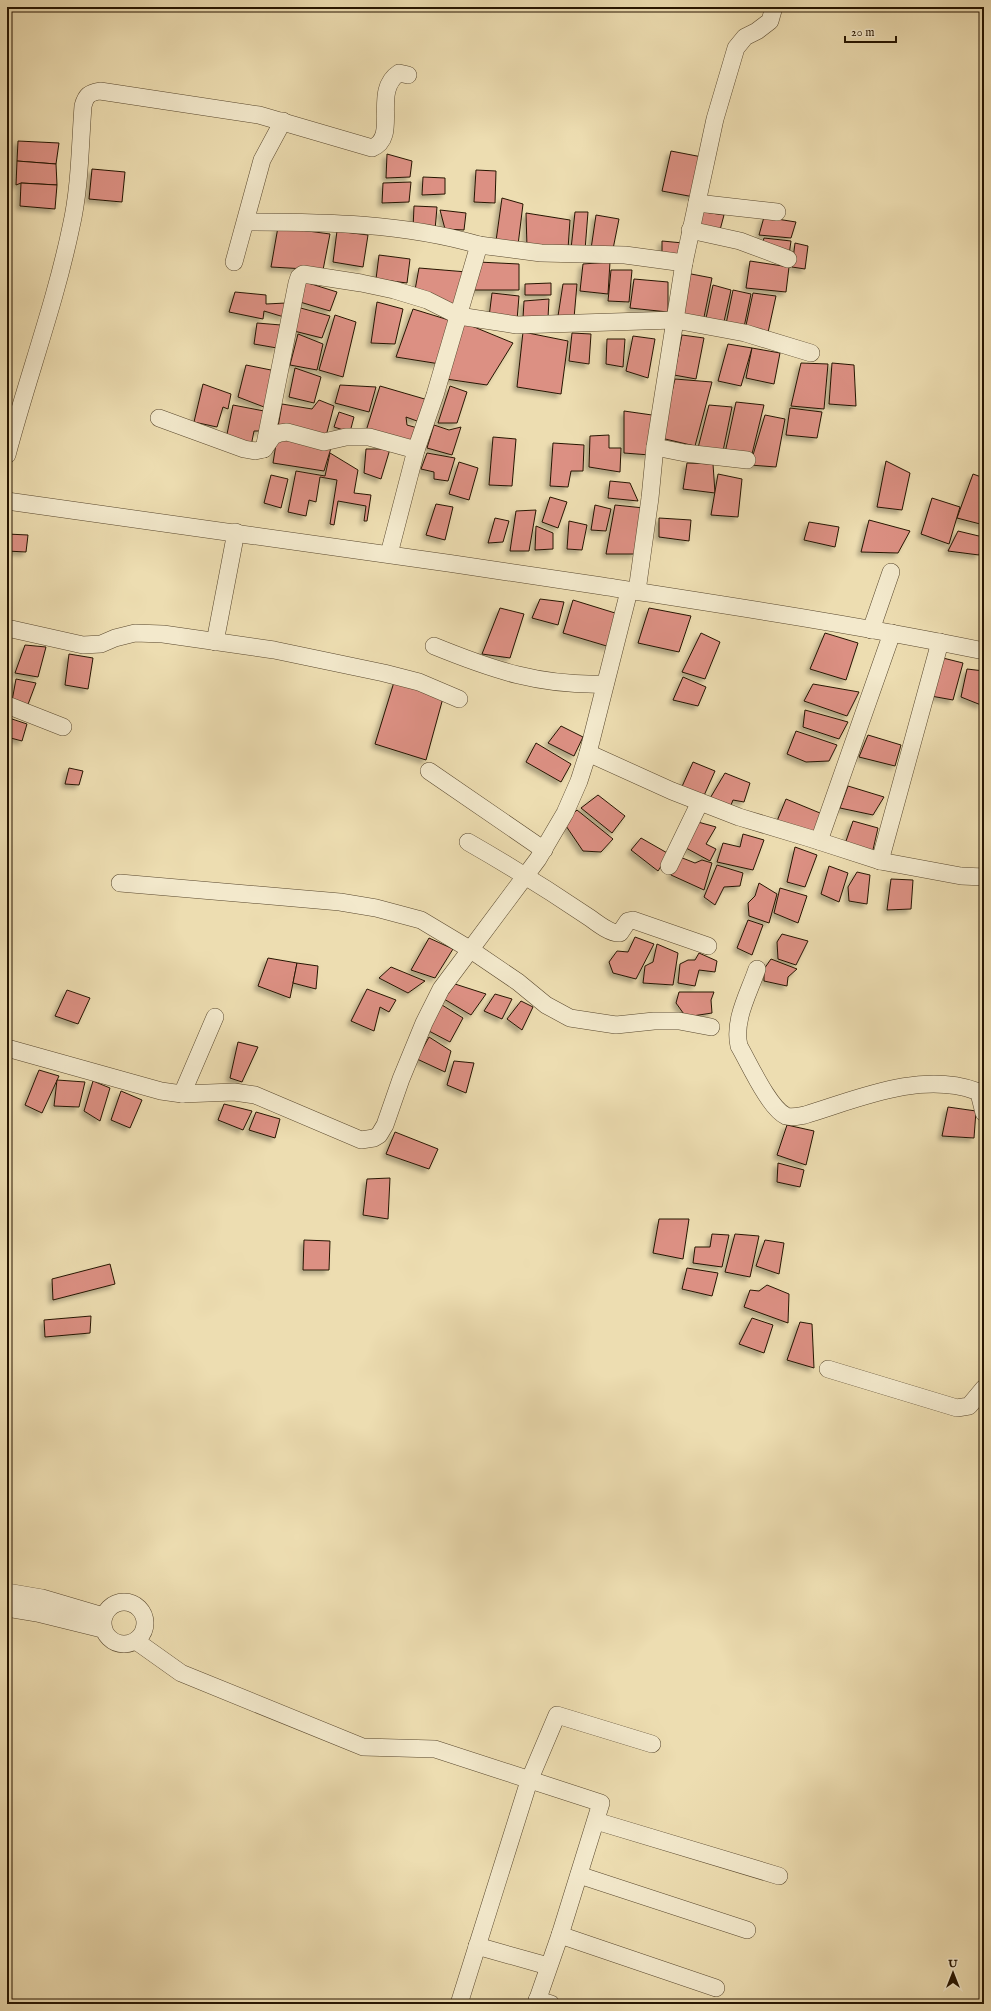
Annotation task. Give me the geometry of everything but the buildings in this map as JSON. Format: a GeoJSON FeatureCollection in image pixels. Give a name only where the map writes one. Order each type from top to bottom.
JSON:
{"type":"FeatureCollection","features":[{"type":"Feature","properties":{"kind":"street"},"geometry":{"type":"LineString","coordinates":[[7,1048],[133,1084],[182,1094],[234,1092],[255,1095],[362,1140],[374,1138],[378,1135],[385,1125],[401,1079],[424,1023],[442,989],[544,850],[565,813],[579,781],[588,753],[605,684],[633,591],[650,498],[655,447],[684,263],[715,119],[736,48],[745,37],[757,32],[770,21],[774,7]]}},
{"type":"Feature","properties":{"kind":"street"},"geometry":{"type":"LineString","coordinates":[[7,455],[61,272],[72,226],[85,97],[90,93],[100,91],[258,115],[372,148],[378,145],[383,139],[385,127],[386,91],[389,81],[399,73],[408,75]]}},
{"type":"Feature","properties":{"kind":"street"},"geometry":{"type":"LineString","coordinates":[[234,262],[262,160],[283,121]]}},
{"type":"Feature","properties":{"kind":"street"},"geometry":{"type":"LineString","coordinates":[[697,203],[777,212]]}},
{"type":"Feature","properties":{"kind":"street"},"geometry":{"type":"LineString","coordinates":[[246,222],[322,222],[400,228],[455,238],[479,245],[540,253],[625,255],[684,263]]}},
{"type":"Feature","properties":{"kind":"street"},"geometry":{"type":"LineString","coordinates":[[690,230],[740,241],[788,259]]}},
{"type":"Feature","properties":{"kind":"street"},"geometry":{"type":"LineString","coordinates":[[389,554],[416,450],[459,316],[479,245]]}},
{"type":"Feature","properties":{"kind":"street"},"geometry":{"type":"LineString","coordinates":[[264,450],[299,277],[303,274],[394,290],[427,300],[459,316],[517,325],[675,320],[745,333],[811,353]]}},
{"type":"Feature","properties":{"kind":"street"},"geometry":{"type":"LineString","coordinates":[[160,418],[244,450],[264,450]]}},
{"type":"Feature","properties":{"kind":"street"},"geometry":{"type":"LineString","coordinates":[[264,450],[273,436],[287,432],[324,442],[346,437],[369,437],[416,450]]}},
{"type":"Feature","properties":{"kind":"street"},"geometry":{"type":"LineString","coordinates":[[655,447],[685,453],[747,460]]}},
{"type":"Feature","properties":{"kind":"street"},"geometry":{"type":"LineString","coordinates":[[7,501],[236,532],[633,591],[892,633],[984,651]]}},
{"type":"Feature","properties":{"kind":"street"},"geometry":{"type":"LineString","coordinates":[[215,642],[236,532]]}},
{"type":"Feature","properties":{"kind":"street"},"geometry":{"type":"LineString","coordinates":[[872,630],[891,572]]}},
{"type":"Feature","properties":{"kind":"street"},"geometry":{"type":"LineString","coordinates":[[7,628],[83,645],[93,645],[135,633],[163,634],[274,650],[384,673],[418,682],[459,699]]}},
{"type":"Feature","properties":{"kind":"street"},"geometry":{"type":"LineString","coordinates":[[819,841],[892,633]]}},
{"type":"Feature","properties":{"kind":"street"},"geometry":{"type":"LineString","coordinates":[[880,861],[940,642]]}},
{"type":"Feature","properties":{"kind":"street"},"geometry":{"type":"LineString","coordinates":[[434,646],[483,666],[519,676],[560,683],[605,684]]}},
{"type":"Feature","properties":{"kind":"street"},"geometry":{"type":"LineString","coordinates":[[7,705],[63,728]]}},
{"type":"Feature","properties":{"kind":"street"},"geometry":{"type":"LineString","coordinates":[[588,753],[700,802],[739,817],[880,861],[961,876],[984,877]]}},
{"type":"Feature","properties":{"kind":"street"},"geometry":{"type":"LineString","coordinates":[[429,771],[544,850]]}},
{"type":"Feature","properties":{"kind":"street"},"geometry":{"type":"LineString","coordinates":[[669,866],[700,802]]}},
{"type":"Feature","properties":{"kind":"street"},"geometry":{"type":"LineString","coordinates":[[468,842],[526,875],[597,923],[615,933],[620,933],[628,921],[632,920],[708,946]]}},
{"type":"Feature","properties":{"kind":"street"},"geometry":{"type":"LineString","coordinates":[[120,883],[340,902],[369,907],[421,920],[471,950],[518,982],[546,1005],[570,1018],[616,1025],[654,1021],[679,1022],[711,1027]]}},
{"type":"Feature","properties":{"kind":"street"},"geometry":{"type":"LineString","coordinates":[[757,969],[738,1023],[737,1035],[739,1046],[772,1104],[787,1116],[794,1117],[805,1115],[909,1085],[925,1084],[976,1091],[982,1094],[984,1113]]}},
{"type":"Feature","properties":{"kind":"street"},"geometry":{"type":"LineString","coordinates":[[182,1094],[215,1017]]}},
{"type":"Feature","properties":{"kind":"street"},"geometry":{"type":"LineString","coordinates":[[828,1370],[956,1408],[969,1406],[984,1388]]}},
{"type":"Feature","properties":{"kind":"street"},"geometry":{"type":"LineString","coordinates":[[7,1592],[42,1598],[103,1622]]}},
{"type":"Feature","properties":{"kind":"street"},"geometry":{"type":"LineString","coordinates":[[124,1601],[137,1606],[145,1617],[144,1630],[136,1641],[123,1645],[110,1640],[103,1622],[111,1605],[124,1601]]}},
{"type":"Feature","properties":{"kind":"street"},"geometry":{"type":"LineString","coordinates":[[7,1608],[103,1622]]}},
{"type":"Feature","properties":{"kind":"street"},"geometry":{"type":"LineString","coordinates":[[136,1641],[181,1673],[363,1747],[435,1749],[529,1781],[601,1803],[560,1935],[548,1966],[541,2003]]}},
{"type":"Feature","properties":{"kind":"street"},"geometry":{"type":"LineString","coordinates":[[459,2004],[529,1781],[557,1715],[652,1744]]}},
{"type":"Feature","properties":{"kind":"street"},"geometry":{"type":"LineString","coordinates":[[596,1820],[779,1876]]}},
{"type":"Feature","properties":{"kind":"street"},"geometry":{"type":"LineString","coordinates":[[579,1875],[747,1930]]}},
{"type":"Feature","properties":{"kind":"street"},"geometry":{"type":"LineString","coordinates":[[560,1935],[716,1988]]}},
{"type":"Feature","properties":{"kind":"street"},"geometry":{"type":"LineString","coordinates":[[477,1946],[548,1966]]}}]}
